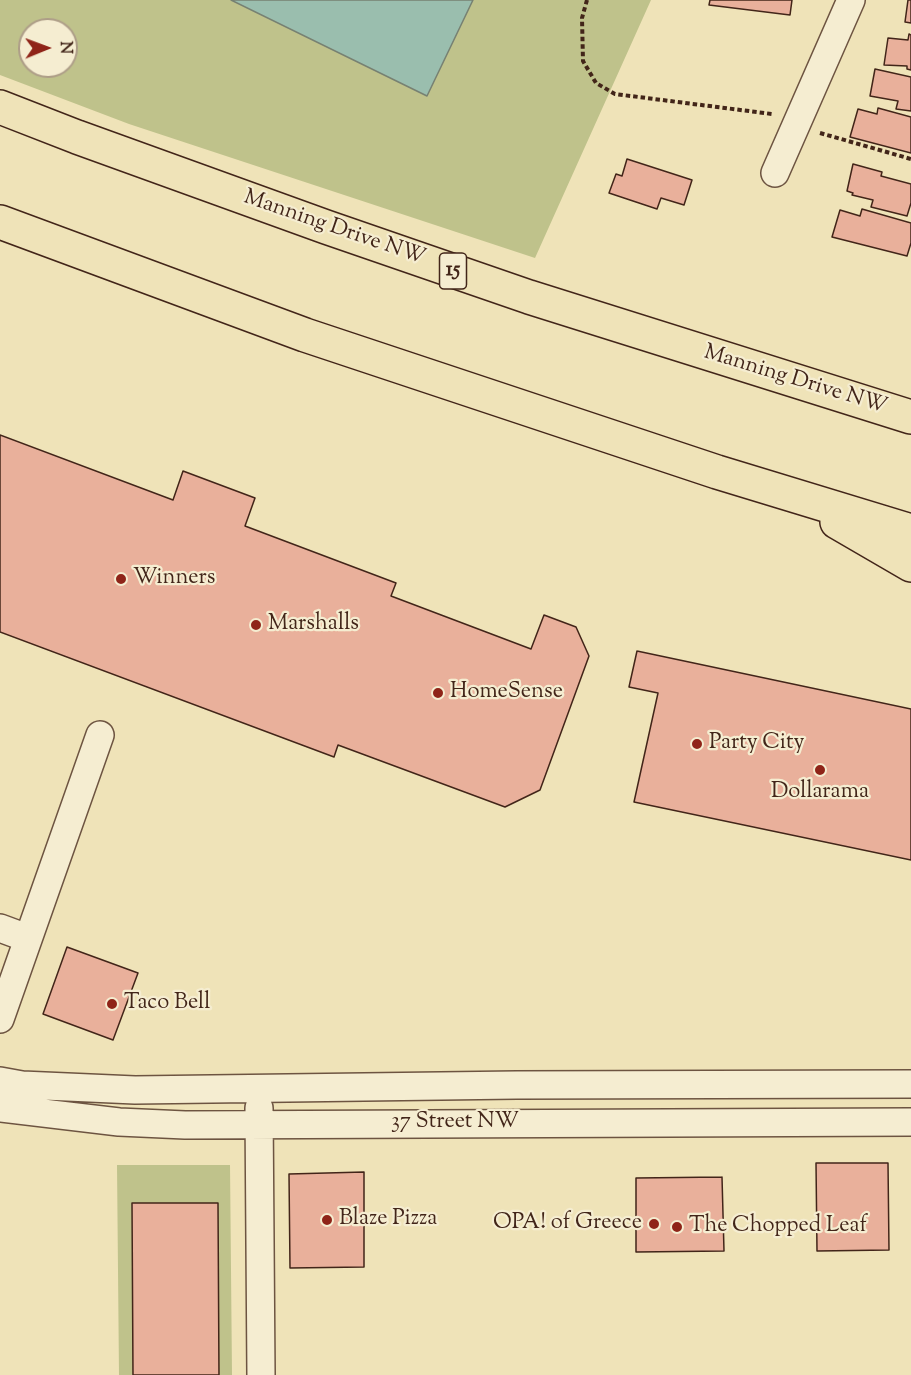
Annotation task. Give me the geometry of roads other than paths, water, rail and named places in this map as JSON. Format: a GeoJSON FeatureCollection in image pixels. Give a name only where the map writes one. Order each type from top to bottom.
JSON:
{"type":"FeatureCollection","features":[{"type":"Feature","properties":{"kind":"main road","name":"Manning Drive NW"},"geometry":{"type":"LineString","coordinates":[[0,107],[326,227],[529,297],[911,417]]}},
{"type":"Feature","properties":{"kind":"main road"},"geometry":{"type":"LineString","coordinates":[[0,222],[305,335],[792,496],[911,531]]}},
{"type":"Feature","properties":{"kind":"main road"},"geometry":{"type":"LineString","coordinates":[[792,496],[911,565]]}},
{"type":"Feature","properties":{"kind":"street"},"geometry":{"type":"LineString","coordinates":[[775,173],[851,0]]}},
{"type":"Feature","properties":{"kind":"street"},"geometry":{"type":"LineString","coordinates":[[0,1019],[100,735]]}},
{"type":"Feature","properties":{"kind":"street"},"geometry":{"type":"LineString","coordinates":[[0,928],[27,938]]}},
{"type":"Feature","properties":{"kind":"street","name":"37 Street NW"},"geometry":{"type":"LineString","coordinates":[[0,1081],[22,1085],[135,1090],[517,1085],[911,1084]]}},
{"type":"Feature","properties":{"kind":"street"},"geometry":{"type":"LineString","coordinates":[[258,1089],[261,1375]]}},
{"type":"Feature","properties":{"kind":"street","name":"37 Street NW"},"geometry":{"type":"LineString","coordinates":[[0,1108],[119,1122],[185,1125],[911,1122]]}},
{"type":"Feature","properties":{"kind":"place","name":"Winners"},"geometry":{"type":"Point","coordinates":[121,579]}},
{"type":"Feature","properties":{"kind":"place","name":"Marshalls"},"geometry":{"type":"Point","coordinates":[256,625]}},
{"type":"Feature","properties":{"kind":"place","name":"HomeSense"},"geometry":{"type":"Point","coordinates":[438,693]}},
{"type":"Feature","properties":{"kind":"place","name":"Party City"},"geometry":{"type":"Point","coordinates":[697,744]}},
{"type":"Feature","properties":{"kind":"place","name":"Dollarama"},"geometry":{"type":"Point","coordinates":[820,770]}},
{"type":"Feature","properties":{"kind":"place","name":"Taco Bell"},"geometry":{"type":"Point","coordinates":[112,1004]}},
{"type":"Feature","properties":{"kind":"place","name":"Blaze Pizza"},"geometry":{"type":"Point","coordinates":[327,1220]}},
{"type":"Feature","properties":{"kind":"place","name":"OPA! of Greece"},"geometry":{"type":"Point","coordinates":[654,1224]}},
{"type":"Feature","properties":{"kind":"place","name":"The Chopped Leaf"},"geometry":{"type":"Point","coordinates":[677,1227]}}]}
